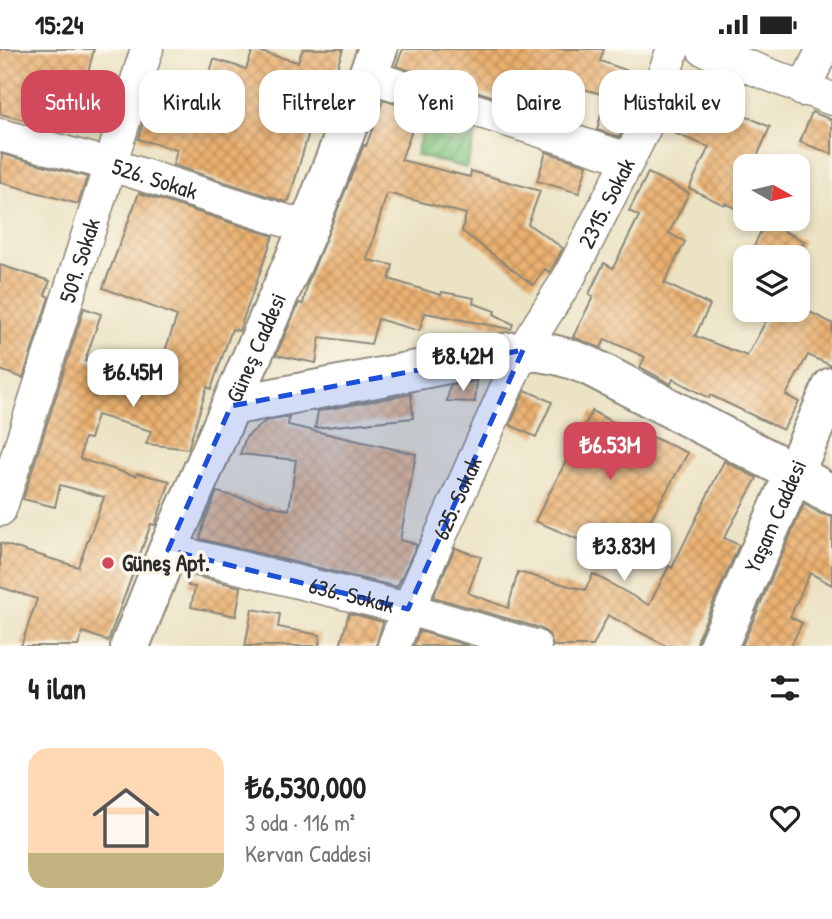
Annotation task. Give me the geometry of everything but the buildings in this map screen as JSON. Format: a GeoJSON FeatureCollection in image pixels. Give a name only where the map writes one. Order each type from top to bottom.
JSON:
{"type":"FeatureCollection","features":[{"type":"Feature","properties":{"kind":"street","name":"509. Sokak"},"geometry":{"type":"LineString","coordinates":[[0,510],[147,49]]}},
{"type":"Feature","properties":{"kind":"street","name":"2315. Sokak"},"geometry":{"type":"LineString","coordinates":[[523,350],[569,277],[644,129],[673,49]]}},
{"type":"Feature","properties":{"kind":"street"},"geometry":{"type":"LineString","coordinates":[[703,49],[818,95],[823,49]]}},
{"type":"Feature","properties":{"kind":"street"},"geometry":{"type":"LineString","coordinates":[[373,62],[629,159]]}},
{"type":"Feature","properties":{"kind":"street","name":"Güneş Caddesi"},"geometry":{"type":"LineString","coordinates":[[130,646],[168,550],[308,228],[373,62]]}},
{"type":"Feature","properties":{"kind":"street","name":"526. Sokak"},"geometry":{"type":"LineString","coordinates":[[0,135],[111,165],[308,228]]}},
{"type":"Feature","properties":{"kind":"street"},"geometry":{"type":"LineString","coordinates":[[231,406],[523,350],[562,355],[589,366],[832,495]]}},
{"type":"Feature","properties":{"kind":"street","name":"625. Sokak"},"geometry":{"type":"LineString","coordinates":[[394,646],[523,350]]}},
{"type":"Feature","properties":{"kind":"street","name":"Yaşam Caddesi"},"geometry":{"type":"LineString","coordinates":[[718,646],[832,387]]}},
{"type":"Feature","properties":{"kind":"street","name":"636. Sokak"},"geometry":{"type":"LineString","coordinates":[[168,550],[408,609],[535,646]]}},
{"type":"Feature","properties":{"kind":"highlighted area"},"geometry":{"type":"Polygon","coordinates":[[[523,350],[408,609],[168,550],[231,406],[523,350]]]}},
{"type":"Feature","properties":{"kind":"green space"},"geometry":{"type":"Polygon","coordinates":[[[422,133],[476,133],[466,168],[416,155],[422,133]]]}},
{"type":"Feature","properties":{"kind":"place","name":"Güneş Apt."},"geometry":{"type":"Point","coordinates":[108,563]}}]}
